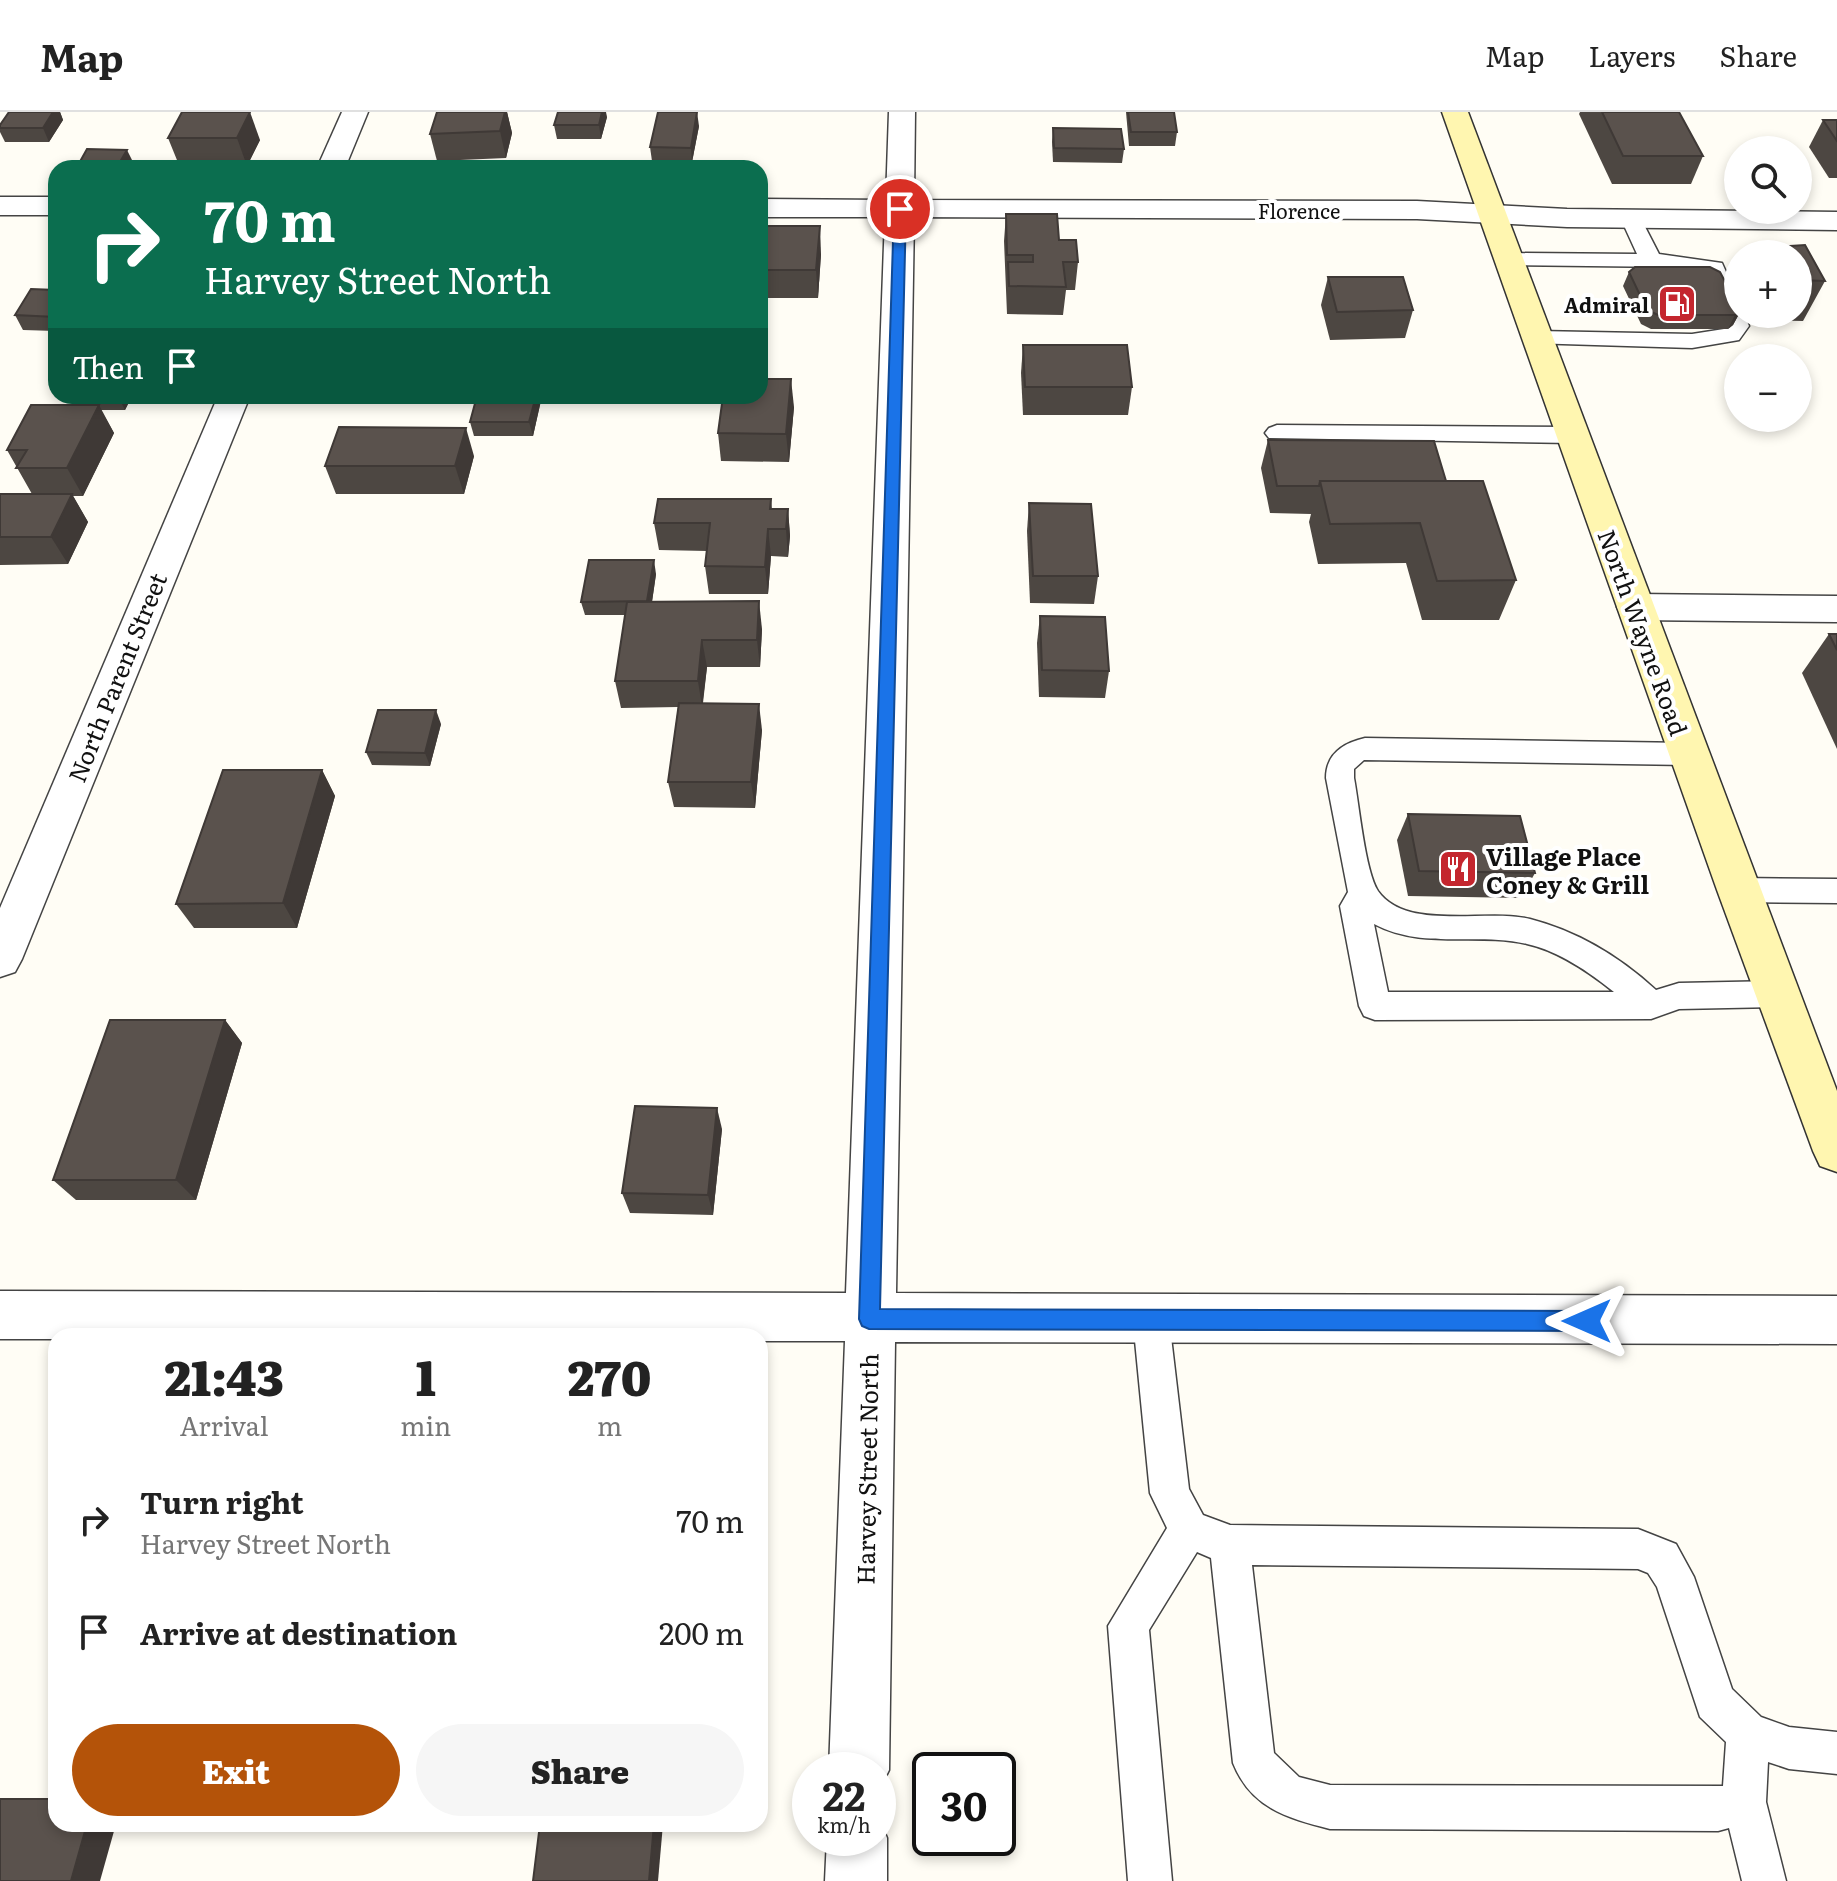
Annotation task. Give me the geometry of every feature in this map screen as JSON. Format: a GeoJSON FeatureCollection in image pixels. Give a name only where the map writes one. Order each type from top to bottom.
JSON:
{"type":"FeatureCollection","features":[{"type":"Feature","properties":{"kind":"main road","name":"North Wayne Road"},"geometry":{"type":"LineString","coordinates":[[1455,112],[1738,890],[1837,1151]]}},
{"type":"Feature","properties":{"kind":"street"},"geometry":{"type":"LineString","coordinates":[[334,160],[355,112]]}},
{"type":"Feature","properties":{"kind":"street","name":"Harvey Street North"},"geometry":{"type":"LineString","coordinates":[[859,1752],[902,112]]}},
{"type":"Feature","properties":{"kind":"street"},"geometry":{"type":"LineString","coordinates":[[0,206],[48,206]]}},
{"type":"Feature","properties":{"kind":"street","name":"Florence"},"geometry":{"type":"LineString","coordinates":[[768,208],[1420,210],[1631,219],[1837,221]]}},
{"type":"Feature","properties":{"kind":"street","name":"North Parent Street"},"geometry":{"type":"LineString","coordinates":[[0,959],[231,404]]}},
{"type":"Feature","properties":{"kind":"street"},"geometry":{"type":"LineString","coordinates":[[1635,607],[1837,609]]}},
{"type":"Feature","properties":{"kind":"street"},"geometry":{"type":"LineString","coordinates":[[0,1315],[1837,1320]]}},
{"type":"Feature","properties":{"kind":"street"},"geometry":{"type":"LineString","coordinates":[[856,1881],[857,1856]]}},
{"type":"Feature","properties":{"kind":"lane"},"geometry":{"type":"LineString","coordinates":[[1631,219],[1651,260]]}},
{"type":"Feature","properties":{"kind":"lane"},"geometry":{"type":"LineString","coordinates":[[1508,259],[1694,262],[1714,268],[1738,326],[1731,335],[1692,341],[1538,338]]}},
{"type":"Feature","properties":{"kind":"lane"},"geometry":{"type":"LineString","coordinates":[[1277,433],[1572,435]]}},
{"type":"Feature","properties":{"kind":"lane"},"geometry":{"type":"LineString","coordinates":[[1651,1005],[1615,972],[1541,936],[1523,930],[1426,927],[1380,912],[1363,893],[1340,766],[1355,751],[1407,749],[1688,754]]}},
{"type":"Feature","properties":{"kind":"lane"},"geometry":{"type":"LineString","coordinates":[[1738,890],[1837,891]]}},
{"type":"Feature","properties":{"kind":"lane"},"geometry":{"type":"LineString","coordinates":[[1363,893],[1355,906],[1375,1006],[1651,1005],[1679,996],[1777,994]]}},
{"type":"Feature","properties":{"kind":"lane"},"geometry":{"type":"LineString","coordinates":[[1151,1320],[1170,1493],[1189,1529],[1230,1545],[1638,1549],[1662,1558],[1674,1577],[1715,1702],[1748,1734],[1789,1748],[1837,1753]]}},
{"type":"Feature","properties":{"kind":"lane"},"geometry":{"type":"LineString","coordinates":[[1150,1881],[1128,1626],[1189,1529]]}},
{"type":"Feature","properties":{"kind":"lane"},"geometry":{"type":"LineString","coordinates":[[1230,1545],[1254,1763],[1287,1796],[1330,1807],[1718,1809],[1744,1802]]}},
{"type":"Feature","properties":{"kind":"lane"},"geometry":{"type":"LineString","coordinates":[[1748,1734],[1744,1802],[1764,1881]]}},
{"type":"Feature","properties":{"kind":"building"},"geometry":{"type":"Polygon","coordinates":[[[9,112],[53,112],[43,128],[0,128],[9,112]]]}},
{"type":"Feature","properties":{"kind":"building"},"geometry":{"type":"Polygon","coordinates":[[[182,112],[250,112],[237,138],[168,138],[182,112]]]}},
{"type":"Feature","properties":{"kind":"building"},"geometry":{"type":"Polygon","coordinates":[[[437,112],[505,112],[500,131],[430,134],[437,112]]]}},
{"type":"Feature","properties":{"kind":"building"},"geometry":{"type":"Polygon","coordinates":[[[558,112],[602,112],[599,125],[554,125],[558,112]]]}},
{"type":"Feature","properties":{"kind":"building"},"geometry":{"type":"Polygon","coordinates":[[[658,112],[697,112],[691,148],[650,147],[658,112]]]}},
{"type":"Feature","properties":{"kind":"building"},"geometry":{"type":"Polygon","coordinates":[[[1128,112],[1174,112],[1177,132],[1131,132],[1128,112]]]}},
{"type":"Feature","properties":{"kind":"building"},"geometry":{"type":"Polygon","coordinates":[[[1602,112],[1679,112],[1703,156],[1623,156],[1602,112]]]}},
{"type":"Feature","properties":{"kind":"building"},"geometry":{"type":"Polygon","coordinates":[[[1823,120],[1837,120],[1837,141],[1823,120]]]}},
{"type":"Feature","properties":{"kind":"building"},"geometry":{"type":"Polygon","coordinates":[[[1053,128],[1121,129],[1124,149],[1054,148],[1053,128]]]}},
{"type":"Feature","properties":{"kind":"building"},"geometry":{"type":"Polygon","coordinates":[[[87,149],[127,150],[121,160],[81,160],[87,149]]]}},
{"type":"Feature","properties":{"kind":"building"},"geometry":{"type":"Polygon","coordinates":[[[1006,214],[1057,214],[1059,240],[1076,240],[1078,262],[1063,262],[1066,287],[1009,286],[1008,262],[1033,262],[1033,255],[1007,255],[1006,214]]]}},
{"type":"Feature","properties":{"kind":"building"},"geometry":{"type":"Polygon","coordinates":[[[768,226],[820,226],[816,270],[768,270],[768,226]]]}},
{"type":"Feature","properties":{"kind":"building"},"geometry":{"type":"Polygon","coordinates":[[[1812,258],[1825,281],[1812,281],[1812,258]]]}},
{"type":"Feature","properties":{"kind":"building"},"geometry":{"type":"Polygon","coordinates":[[[1635,267],[1710,267],[1720,272],[1724,280],[1724,315],[1658,315],[1647,310],[1629,272],[1635,267]]]}},
{"type":"Feature","properties":{"kind":"building"},"geometry":{"type":"Polygon","coordinates":[[[1328,277],[1403,277],[1413,310],[1337,312],[1328,277]]]}},
{"type":"Feature","properties":{"kind":"building"},"geometry":{"type":"Polygon","coordinates":[[[31,289],[48,290],[48,317],[15,315],[31,289]]]}},
{"type":"Feature","properties":{"kind":"building"},"geometry":{"type":"Polygon","coordinates":[[[1023,345],[1127,345],[1132,387],[1025,387],[1023,345]]]}},
{"type":"Feature","properties":{"kind":"building"},"geometry":{"type":"Polygon","coordinates":[[[768,379],[791,379],[786,434],[718,433],[722,404],[768,404],[768,379]]]}},
{"type":"Feature","properties":{"kind":"building"},"geometry":{"type":"Polygon","coordinates":[[[475,404],[534,404],[529,422],[470,422],[475,404]]]}},
{"type":"Feature","properties":{"kind":"building"},"geometry":{"type":"Polygon","coordinates":[[[31,405],[99,405],[67,468],[16,468],[27,450],[7,450],[31,405]]]}},
{"type":"Feature","properties":{"kind":"building"},"geometry":{"type":"Polygon","coordinates":[[[339,427],[466,428],[455,466],[325,466],[339,427]]]}},
{"type":"Feature","properties":{"kind":"building"},"geometry":{"type":"Polygon","coordinates":[[[1268,440],[1434,441],[1446,481],[1320,481],[1319,486],[1277,486],[1268,440]]]}},
{"type":"Feature","properties":{"kind":"building"},"geometry":{"type":"Polygon","coordinates":[[[1320,481],[1483,481],[1516,580],[1437,581],[1420,523],[1330,524],[1320,481]]]}},
{"type":"Feature","properties":{"kind":"building"},"geometry":{"type":"Polygon","coordinates":[[[0,494],[72,494],[51,537],[0,537],[0,494]]]}},
{"type":"Feature","properties":{"kind":"building"},"geometry":{"type":"Polygon","coordinates":[[[658,499],[771,499],[770,509],[788,509],[786,529],[768,529],[765,567],[705,566],[710,523],[654,523],[658,499]]]}},
{"type":"Feature","properties":{"kind":"building"},"geometry":{"type":"Polygon","coordinates":[[[1029,503],[1091,504],[1098,576],[1033,576],[1029,503]]]}},
{"type":"Feature","properties":{"kind":"building"},"geometry":{"type":"Polygon","coordinates":[[[589,560],[654,560],[647,601],[581,602],[589,560]]]}},
{"type":"Feature","properties":{"kind":"building"},"geometry":{"type":"Polygon","coordinates":[[[759,601],[757,640],[702,640],[698,681],[615,681],[627,602],[759,601]]]}},
{"type":"Feature","properties":{"kind":"building"},"geometry":{"type":"Polygon","coordinates":[[[1040,616],[1105,617],[1109,671],[1042,670],[1040,616]]]}},
{"type":"Feature","properties":{"kind":"building"},"geometry":{"type":"Polygon","coordinates":[[[1829,634],[1837,634],[1837,650],[1829,634]]]}},
{"type":"Feature","properties":{"kind":"building"},"geometry":{"type":"Polygon","coordinates":[[[679,703],[759,704],[751,782],[668,782],[679,703]]]}},
{"type":"Feature","properties":{"kind":"building"},"geometry":{"type":"Polygon","coordinates":[[[378,710],[436,710],[425,753],[366,752],[378,710]]]}},
{"type":"Feature","properties":{"kind":"building"},"geometry":{"type":"Polygon","coordinates":[[[223,770],[322,770],[283,903],[176,904],[223,770]]]}},
{"type":"Feature","properties":{"kind":"building"},"geometry":{"type":"Polygon","coordinates":[[[1408,814],[1520,816],[1535,873],[1419,871],[1408,814]]]}},
{"type":"Feature","properties":{"kind":"building"},"geometry":{"type":"Polygon","coordinates":[[[110,1020],[225,1020],[176,1180],[53,1180],[110,1020]]]}},
{"type":"Feature","properties":{"kind":"building"},"geometry":{"type":"Polygon","coordinates":[[[635,1106],[717,1108],[708,1195],[622,1193],[635,1106]]]}},
{"type":"Feature","properties":{"kind":"building"},"geometry":{"type":"Polygon","coordinates":[[[0,1799],[48,1799],[48,1832],[85,1832],[71,1881],[0,1881],[0,1799]]]}},
{"type":"Feature","properties":{"kind":"building"},"geometry":{"type":"Polygon","coordinates":[[[539,1832],[653,1832],[649,1881],[533,1881],[539,1832]]]}},
{"type":"Feature","properties":{"kind":"place","name":"Admiral"},"geometry":{"type":"Point","coordinates":[1677,304]}},
{"type":"Feature","properties":{"kind":"place","name":"Village Place Coney & Grill"},"geometry":{"type":"Point","coordinates":[1458,869]}},
{"type":"Feature","properties":{"kind":"route"},"geometry":{"type":"LineString","coordinates":[[900,209],[869,1319],[1587,1321]]}}]}
